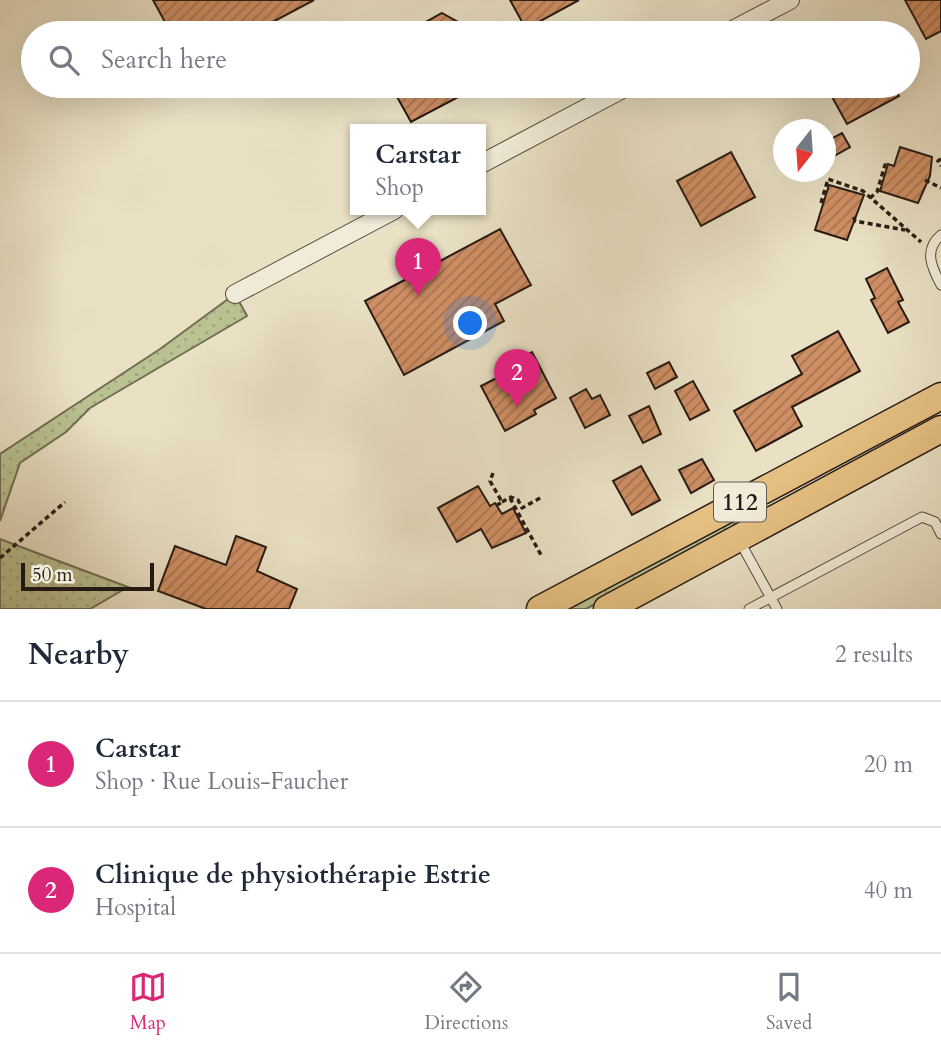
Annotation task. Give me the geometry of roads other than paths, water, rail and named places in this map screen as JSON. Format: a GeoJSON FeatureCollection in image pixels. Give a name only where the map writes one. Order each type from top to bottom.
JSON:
{"type":"FeatureCollection","features":[{"type":"Feature","properties":{"kind":"main road","name":"112"},"geometry":{"type":"LineString","coordinates":[[540,609],[933,400]]}},
{"type":"Feature","properties":{"kind":"main road","name":"112"},"geometry":{"type":"LineString","coordinates":[[607,609],[941,430]]}},
{"type":"Feature","properties":{"kind":"street"},"geometry":{"type":"LineString","coordinates":[[750,21],[790,0]]}},
{"type":"Feature","properties":{"kind":"street"},"geometry":{"type":"LineString","coordinates":[[486,161],[605,98]]}},
{"type":"Feature","properties":{"kind":"street"},"geometry":{"type":"LineString","coordinates":[[235,294],[385,215]]}},
{"type":"Feature","properties":{"kind":"street"},"geometry":{"type":"LineString","coordinates":[[933,400],[941,430]]}},
{"type":"Feature","properties":{"kind":"lane"},"geometry":{"type":"LineString","coordinates":[[941,235],[931,250],[932,267],[941,285]]}},
{"type":"Feature","properties":{"kind":"lane"},"geometry":{"type":"LineString","coordinates":[[749,609],[922,517],[931,519],[941,534]]}},
{"type":"Feature","properties":{"kind":"lane"},"geometry":{"type":"LineString","coordinates":[[738,538],[777,609]]}},
{"type":"Feature","properties":{"kind":"place","name":"Carstar"},"geometry":{"type":"Point","coordinates":[418,296]}},
{"type":"Feature","properties":{"kind":"place","name":"Clinique de physiothérapie Estrie"},"geometry":{"type":"Point","coordinates":[517,407]}}]}
